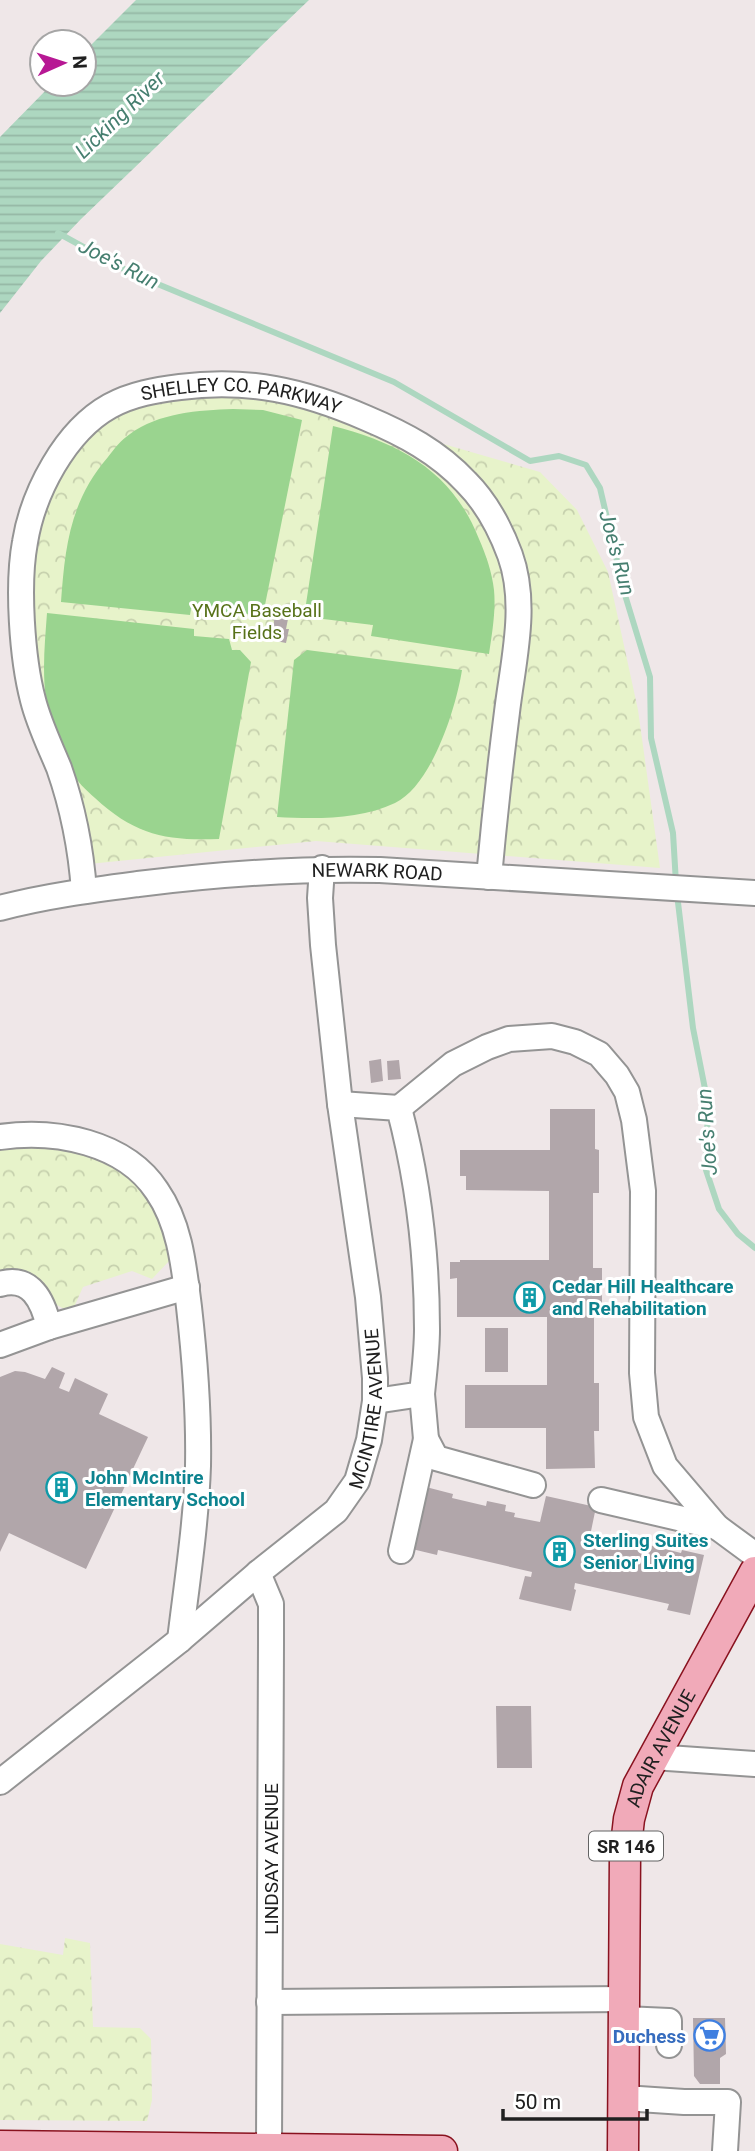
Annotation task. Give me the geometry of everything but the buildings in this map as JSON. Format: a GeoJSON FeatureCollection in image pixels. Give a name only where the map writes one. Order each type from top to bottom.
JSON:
{"type":"FeatureCollection","features":[{"type":"Feature","properties":{"kind":"main road","name":"ADAIR AVENUE"},"geometry":{"type":"LineString","coordinates":[[623,2151],[625,1854],[629,1819],[638,1786],[752,1583]]}},
{"type":"Feature","properties":{"kind":"main road"},"geometry":{"type":"LineString","coordinates":[[0,2146],[442,2151]]}},
{"type":"Feature","properties":{"kind":"street","name":"SHELLEY CO. PARKWAY"},"geometry":{"type":"LineString","coordinates":[[84,891],[73,811],[33,702],[26,667],[22,566],[27,530],[46,478],[84,426],[107,408],[123,400],[166,388],[199,384],[234,383],[285,390],[344,408],[400,433],[440,458],[487,506],[510,554],[519,587],[489,877]]}},
{"type":"Feature","properties":{"kind":"street","name":"NEWARK ROAD"},"geometry":{"type":"LineString","coordinates":[[0,908],[84,891],[249,872],[322,869],[380,870],[755,893]]}},
{"type":"Feature","properties":{"kind":"street","name":"MCINTIRE AVENUE"},"geometry":{"type":"LineString","coordinates":[[0,1782],[180,1640],[335,1511],[357,1481],[369,1440],[375,1401],[374,1356],[340,1104],[323,945],[320,898],[322,869]]}},
{"type":"Feature","properties":{"kind":"street"},"geometry":{"type":"LineString","coordinates":[[340,1104],[399,1108],[453,1063],[509,1039],[552,1036],[575,1042],[599,1054],[627,1092],[634,1120],[643,1191],[642,1373],[646,1417],[666,1466],[717,1527],[755,1555]]}},
{"type":"Feature","properties":{"kind":"street"},"geometry":{"type":"LineString","coordinates":[[399,1108],[419,1207],[427,1330],[422,1394],[426,1439],[401,1551]]}},
{"type":"Feature","properties":{"kind":"street"},"geometry":{"type":"LineString","coordinates":[[0,1137],[60,1137],[125,1157],[156,1189],[169,1211],[187,1287],[198,1400],[198,1468],[180,1640]]}},
{"type":"Feature","properties":{"kind":"street"},"geometry":{"type":"LineString","coordinates":[[0,1284],[12,1280],[25,1285],[39,1297],[49,1327]]}},
{"type":"Feature","properties":{"kind":"street"},"geometry":{"type":"LineString","coordinates":[[0,1345],[49,1327],[187,1287]]}},
{"type":"Feature","properties":{"kind":"street"},"geometry":{"type":"LineString","coordinates":[[375,1401],[422,1394]]}},
{"type":"Feature","properties":{"kind":"street"},"geometry":{"type":"LineString","coordinates":[[426,1439],[436,1458],[533,1485]]}},
{"type":"Feature","properties":{"kind":"street"},"geometry":{"type":"LineString","coordinates":[[601,1500],[717,1527]]}},
{"type":"Feature","properties":{"kind":"street","name":"LINDSAY AVENUE"},"geometry":{"type":"LineString","coordinates":[[258,1573],[271,1604],[269,2148]]}},
{"type":"Feature","properties":{"kind":"street"},"geometry":{"type":"LineString","coordinates":[[653,1758],[755,1764]]}},
{"type":"Feature","properties":{"kind":"street"},"geometry":{"type":"LineString","coordinates":[[269,2002],[624,2009],[669,2021],[669,2045]]}},
{"type":"Feature","properties":{"kind":"street"},"geometry":{"type":"LineString","coordinates":[[624,2098],[728,2102],[725,2151]]}},
{"type":"Feature","properties":{"kind":"green space","name":"YMCA Baseball Fields"},"geometry":{"type":"Polygon","coordinates":[[[211,389],[289,396],[357,419],[540,472],[577,510],[608,572],[638,710],[660,868],[316,841],[89,864],[48,732],[27,608],[34,525],[66,458],[100,418],[143,399],[211,389]]]}},
{"type":"Feature","properties":{"kind":"green space"},"geometry":{"type":"Polygon","coordinates":[[[263,410],[302,420],[265,605],[256,615],[191,609],[190,615],[61,602],[68,544],[77,508],[95,474],[118,445],[127,436],[153,421],[193,412],[263,410]]]}},
{"type":"Feature","properties":{"kind":"green space"},"geometry":{"type":"Polygon","coordinates":[[[333,426],[380,441],[402,452],[439,478],[455,495],[479,539],[492,577],[494,606],[489,654],[371,636],[373,625],[315,618],[306,604],[333,426]]]}},
{"type":"Feature","properties":{"kind":"green space"},"geometry":{"type":"Polygon","coordinates":[[[47,613],[194,629],[194,636],[229,639],[232,650],[240,650],[251,662],[219,839],[167,837],[138,828],[110,810],[76,778],[69,767],[46,699],[44,666],[47,613]]]}},
{"type":"Feature","properties":{"kind":"green space"},"geometry":{"type":"Polygon","coordinates":[[[307,650],[462,670],[448,724],[431,763],[408,794],[395,803],[367,813],[352,815],[321,818],[277,817],[294,660],[307,650]]]}},
{"type":"Feature","properties":{"kind":"green space"},"geometry":{"type":"Polygon","coordinates":[[[29,1144],[96,1155],[136,1181],[161,1220],[171,1259],[152,1279],[132,1271],[83,1287],[74,1307],[68,1311],[55,1304],[45,1288],[0,1274],[0,1147],[29,1144]]]}},
{"type":"Feature","properties":{"kind":"green space"},"geometry":{"type":"Polygon","coordinates":[[[65,1938],[90,1943],[93,2027],[140,2028],[151,2039],[152,2100],[147,2121],[0,2120],[0,1944],[63,1955],[65,1938]]]}},
{"type":"Feature","properties":{"kind":"water","name":"Licking River"},"geometry":{"type":"Polygon","coordinates":[[[136,0],[309,0],[81,219],[41,261],[0,313],[0,137],[38,98],[98,98],[98,38],[136,0]]]}},
{"type":"Feature","properties":{"kind":"waterway","name":"Joe's Run"},"geometry":{"type":"LineString","coordinates":[[58,233],[131,273],[394,382],[530,461],[559,456],[586,465],[600,488],[625,595],[650,677],[651,738],[673,833],[676,883]]}},
{"type":"Feature","properties":{"kind":"waterway","name":"Joe's Run"},"geometry":{"type":"LineString","coordinates":[[677,894],[693,1028],[708,1104],[706,1170],[719,1209],[738,1234],[755,1248]]}},
{"type":"Feature","properties":{"kind":"place","name":"Cedar Hill Healthcare and Rehabilitation"},"geometry":{"type":"Point","coordinates":[529,1297]}},
{"type":"Feature","properties":{"kind":"place","name":"John McIntire Elementary School"},"geometry":{"type":"Point","coordinates":[62,1488]}},
{"type":"Feature","properties":{"kind":"place","name":"Sterling Suites Senior Living"},"geometry":{"type":"Point","coordinates":[560,1551]}},
{"type":"Feature","properties":{"kind":"place","name":"Duchess"},"geometry":{"type":"Point","coordinates":[709,2036]}}]}
